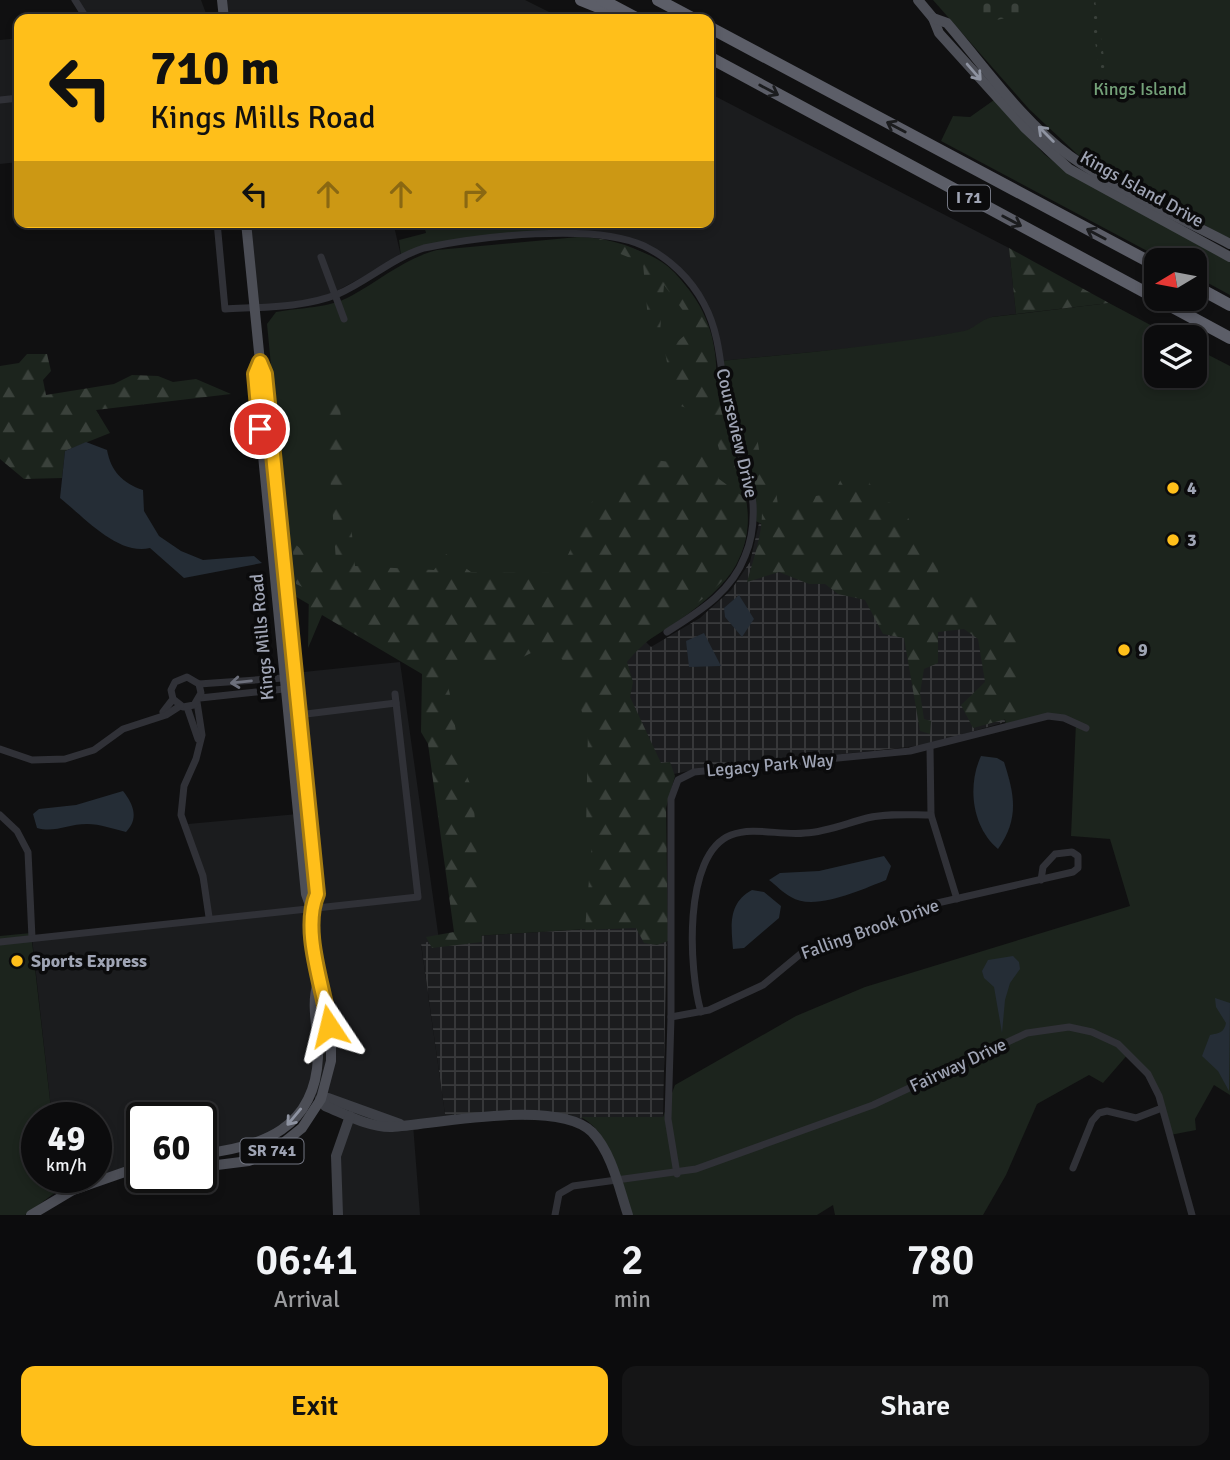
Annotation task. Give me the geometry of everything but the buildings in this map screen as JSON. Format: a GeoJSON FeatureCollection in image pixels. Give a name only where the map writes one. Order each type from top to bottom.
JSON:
{"type":"FeatureCollection","features":[{"type":"Feature","properties":{"kind":"highway"},"geometry":{"type":"LineString","coordinates":[[581,0],[616,14]]}},
{"type":"Feature","properties":{"kind":"highway"},"geometry":{"type":"LineString","coordinates":[[602,0],[629,14]]}},
{"type":"Feature","properties":{"kind":"highway"},"geometry":{"type":"LineString","coordinates":[[658,0],[685,14]]}},
{"type":"Feature","properties":{"kind":"highway","name":"I 71"},"geometry":{"type":"LineString","coordinates":[[714,30],[1144,259]]}},
{"type":"Feature","properties":{"kind":"highway","name":"I 71"},"geometry":{"type":"LineString","coordinates":[[714,60],[1230,338]]}},
{"type":"Feature","properties":{"kind":"highway"},"geometry":{"type":"LineString","coordinates":[[1208,293],[1230,304]]}},
{"type":"Feature","properties":{"kind":"main road","name":"Kings Island Drive"},"geometry":{"type":"LineString","coordinates":[[918,0],[933,18],[939,33],[998,99],[1069,169],[1230,257]]}},
{"type":"Feature","properties":{"kind":"main road","name":"Kings Island Drive"},"geometry":{"type":"LineString","coordinates":[[933,18],[947,23],[1035,124],[1069,155],[1099,175],[1230,244]]}},
{"type":"Feature","properties":{"kind":"main road","name":"Kings Mills Road"},"geometry":{"type":"LineString","coordinates":[[247,228],[260,362],[265,374],[317,894],[311,908]]}},
{"type":"Feature","properties":{"kind":"main road","name":"Kings Mills Road"},"geometry":{"type":"LineString","coordinates":[[260,362],[255,374],[284,683],[318,982],[313,999],[318,1098]]}},
{"type":"Feature","properties":{"kind":"main road","name":"SR 741"},"geometry":{"type":"LineString","coordinates":[[217,1152],[249,1147],[275,1136],[318,1098]]}},
{"type":"Feature","properties":{"kind":"main road","name":"SR 741"},"geometry":{"type":"LineString","coordinates":[[217,1165],[249,1161],[277,1149],[302,1128],[318,1098]]}},
{"type":"Feature","properties":{"kind":"main road"},"geometry":{"type":"LineString","coordinates":[[31,1215],[72,1190],[126,1171]]}},
{"type":"Feature","properties":{"kind":"street","name":"Courseview Drive"},"geometry":{"type":"LineString","coordinates":[[217,228],[225,309],[301,302],[335,295],[401,256],[424,248],[569,232],[598,233],[626,239],[660,256],[679,270],[705,304],[717,335],[725,396],[749,482],[753,520],[750,544],[734,578],[715,600],[667,632]]}},
{"type":"Feature","properties":{"kind":"street"},"geometry":{"type":"LineString","coordinates":[[321,257],[344,319]]}},
{"type":"Feature","properties":{"kind":"street"},"geometry":{"type":"LineString","coordinates":[[199,745],[196,726],[183,706],[173,699],[171,690],[178,679],[191,677],[199,684],[212,685],[284,683]]}},
{"type":"Feature","properties":{"kind":"street"},"geometry":{"type":"LineString","coordinates":[[0,749],[32,760],[65,759],[94,750],[123,729],[199,700],[284,683]]}},
{"type":"Feature","properties":{"kind":"street"},"geometry":{"type":"LineString","coordinates":[[199,684],[202,723],[199,745],[184,786],[181,815],[203,876],[209,917]]}},
{"type":"Feature","properties":{"kind":"street"},"geometry":{"type":"LineString","coordinates":[[0,942],[209,917],[418,897],[395,694]]}},
{"type":"Feature","properties":{"kind":"street"},"geometry":{"type":"LineString","coordinates":[[160,717],[173,699]]}},
{"type":"Feature","properties":{"kind":"street"},"geometry":{"type":"LineString","coordinates":[[298,715],[396,703]]}},
{"type":"Feature","properties":{"kind":"street","name":"Legacy Park Way"},"geometry":{"type":"LineString","coordinates":[[677,1174],[667,1119],[671,1017],[671,799],[678,780],[694,772],[930,747],[1048,716],[1064,718],[1086,729]]}},
{"type":"Feature","properties":{"kind":"street"},"geometry":{"type":"LineString","coordinates":[[930,747],[931,815],[957,899]]}},
{"type":"Feature","properties":{"kind":"street"},"geometry":{"type":"LineString","coordinates":[[701,1012],[692,974],[693,914],[706,860],[722,839],[741,832],[804,834],[884,814],[931,815]]}},
{"type":"Feature","properties":{"kind":"street"},"geometry":{"type":"LineString","coordinates":[[0,815],[18,831],[28,852],[32,938]]}},
{"type":"Feature","properties":{"kind":"street","name":"Falling Brook Drive"},"geometry":{"type":"LineString","coordinates":[[671,1017],[701,1012],[763,985],[804,951],[884,928],[914,911],[957,899],[1041,880],[1073,872],[1078,868],[1078,856],[1072,852],[1055,854],[1043,867],[1041,880]]}},
{"type":"Feature","properties":{"kind":"street","name":"Fairway Drive"},"geometry":{"type":"LineString","coordinates":[[555,1215],[555,1202],[564,1189],[677,1174],[846,1115],[1009,1040],[1048,1028],[1083,1029],[1118,1044],[1148,1074],[1162,1108],[1192,1215]]}},
{"type":"Feature","properties":{"kind":"street"},"geometry":{"type":"LineString","coordinates":[[318,1098],[325,1106],[390,1127],[524,1115],[558,1117],[581,1125],[591,1132],[605,1151],[628,1215]]}},
{"type":"Feature","properties":{"kind":"street"},"geometry":{"type":"LineString","coordinates":[[318,1098],[328,1098],[401,1125]]}},
{"type":"Feature","properties":{"kind":"street"},"geometry":{"type":"LineString","coordinates":[[1073,1168],[1092,1121],[1099,1113],[1107,1111],[1136,1118],[1162,1108]]}},
{"type":"Feature","properties":{"kind":"street"},"geometry":{"type":"LineString","coordinates":[[339,1215],[336,1156],[350,1116]]}},
{"type":"Feature","properties":{"kind":"shaded area"},"geometry":{"type":"Polygon","coordinates":[[[75,0],[201,0],[206,14],[84,14],[75,0]]]}},
{"type":"Feature","properties":{"kind":"shaded area"},"geometry":{"type":"Polygon","coordinates":[[[222,0],[525,0],[553,14],[223,14],[222,0]]]}},
{"type":"Feature","properties":{"kind":"shaded area"},"geometry":{"type":"Polygon","coordinates":[[[14,39],[14,163],[0,164],[0,40],[14,39]]]}},
{"type":"Feature","properties":{"kind":"shaded area"},"geometry":{"type":"Polygon","coordinates":[[[714,96],[1009,248],[1016,314],[992,317],[968,331],[885,345],[721,361],[705,304],[668,261],[626,239],[559,233],[559,228],[714,228],[714,96]]]}},
{"type":"Feature","properties":{"kind":"shaded area"},"geometry":{"type":"Polygon","coordinates":[[[247,228],[394,228],[401,256],[324,298],[254,307],[247,228]]]}},
{"type":"Feature","properties":{"kind":"shaded area"},"geometry":{"type":"Polygon","coordinates":[[[86,442],[107,450],[111,464],[119,475],[129,484],[143,490],[144,511],[159,536],[181,551],[203,560],[254,556],[262,563],[184,578],[150,548],[126,546],[102,533],[60,498],[65,451],[86,442]]]}},
{"type":"Feature","properties":{"kind":"shaded area"},"geometry":{"type":"Polygon","coordinates":[[[759,523],[991,630],[1005,722],[926,745],[693,770],[664,776],[612,663],[645,641],[651,647],[700,618],[731,590],[750,562],[759,523]]]}},
{"type":"Feature","properties":{"kind":"shaded area"},"geometry":{"type":"Polygon","coordinates":[[[739,595],[754,619],[742,637],[725,617],[724,608],[739,595]]]}},
{"type":"Feature","properties":{"kind":"shaded area"},"geometry":{"type":"Polygon","coordinates":[[[704,633],[721,666],[689,667],[686,641],[704,633]]]}},
{"type":"Feature","properties":{"kind":"shaded area"},"geometry":{"type":"Polygon","coordinates":[[[400,662],[439,940],[421,944],[446,1121],[413,1124],[420,1215],[340,1215],[336,1156],[353,1110],[310,1096],[275,1136],[217,1150],[217,1102],[126,1102],[126,1172],[112,1176],[112,1102],[50,1102],[32,938],[208,917],[188,824],[298,814],[306,894],[317,894],[294,673],[400,662]]]}},
{"type":"Feature","properties":{"kind":"shaded area"},"geometry":{"type":"Polygon","coordinates":[[[981,756],[997,758],[1004,762],[1011,786],[1012,817],[998,849],[982,829],[974,806],[974,780],[981,756]]]}},
{"type":"Feature","properties":{"kind":"shaded area"},"geometry":{"type":"Polygon","coordinates":[[[123,791],[134,812],[133,822],[126,832],[92,824],[37,828],[33,814],[39,809],[76,805],[123,791]]]}},
{"type":"Feature","properties":{"kind":"shaded area"},"geometry":{"type":"Polygon","coordinates":[[[884,856],[891,866],[886,880],[825,901],[801,901],[788,895],[769,880],[780,873],[819,871],[884,856]]]}},
{"type":"Feature","properties":{"kind":"shaded area"},"geometry":{"type":"Polygon","coordinates":[[[752,890],[764,892],[781,906],[779,918],[744,948],[733,949],[732,923],[735,908],[744,895],[752,890]]]}},
{"type":"Feature","properties":{"kind":"shaded area"},"geometry":{"type":"Polygon","coordinates":[[[667,924],[663,1117],[446,1121],[421,943],[459,937],[667,924]]]}},
{"type":"Feature","properties":{"kind":"shaded area"},"geometry":{"type":"Polygon","coordinates":[[[1013,956],[1019,962],[1020,969],[1010,983],[1005,1000],[1002,1033],[994,987],[984,978],[982,971],[988,960],[1013,956]]]}},
{"type":"Feature","properties":{"kind":"shaded area"},"geometry":{"type":"Polygon","coordinates":[[[1215,998],[1230,1003],[1229,1091],[1218,1071],[1202,1056],[1210,1035],[1222,1031],[1226,1023],[1216,1007],[1215,998]]]}},
{"type":"Feature","properties":{"kind":"green space","name":"Kings Island"},"geometry":{"type":"Polygon","coordinates":[[[933,0],[1230,0],[1230,239],[1079,156],[1029,109],[933,0]]]}},
{"type":"Feature","properties":{"kind":"green space"},"geometry":{"type":"Polygon","coordinates":[[[980,0],[1036,0],[1038,11],[983,23],[980,0]]]}},
{"type":"Feature","properties":{"kind":"green space"},"geometry":{"type":"Polygon","coordinates":[[[1089,0],[1095,0],[1108,82],[1101,82],[1089,0]]]}},
{"type":"Feature","properties":{"kind":"green space"},"geometry":{"type":"Polygon","coordinates":[[[994,100],[1044,154],[1067,172],[1205,248],[1144,249],[941,141],[953,116],[970,117],[994,100]]]}},
{"type":"Feature","properties":{"kind":"green space"},"geometry":{"type":"Polygon","coordinates":[[[425,228],[559,228],[559,233],[442,244],[401,256],[399,240],[426,233],[425,228]]]}},
{"type":"Feature","properties":{"kind":"green space"},"geometry":{"type":"Polygon","coordinates":[[[578,237],[630,248],[654,257],[675,273],[701,310],[713,342],[718,395],[747,501],[745,544],[736,565],[713,594],[680,620],[612,663],[667,924],[459,937],[424,672],[293,595],[267,324],[276,312],[342,300],[403,264],[437,250],[578,237]]]}},
{"type":"Feature","properties":{"kind":"green space"},"geometry":{"type":"Polygon","coordinates":[[[578,237],[621,244],[659,262],[676,275],[702,309],[712,338],[720,404],[739,468],[734,477],[725,469],[709,416],[675,404],[665,352],[684,336],[695,341],[699,332],[664,285],[659,343],[650,343],[643,263],[578,237]]]}},
{"type":"Feature","properties":{"kind":"green space"},"geometry":{"type":"Polygon","coordinates":[[[1009,248],[1109,303],[1016,314],[1009,248]]]}},
{"type":"Feature","properties":{"kind":"green space"},"geometry":{"type":"Polygon","coordinates":[[[1208,250],[1230,262],[1230,295],[1208,283],[1208,250]]]}},
{"type":"Feature","properties":{"kind":"green space"},"geometry":{"type":"Polygon","coordinates":[[[1109,303],[1150,325],[1144,325],[1144,388],[1207,388],[1207,354],[1230,366],[1230,1095],[1214,1085],[1195,1119],[1196,1130],[1170,1135],[1159,1096],[1129,1053],[1103,1083],[1089,1075],[1037,1104],[1006,1175],[983,1215],[835,1215],[833,1205],[817,1215],[628,1215],[608,1147],[592,1125],[581,1117],[663,1117],[675,1085],[796,1016],[865,987],[1130,906],[1110,839],[1071,836],[1076,722],[1048,716],[1006,726],[991,630],[753,520],[753,506],[730,419],[721,361],[903,341],[967,330],[992,317],[1109,303]]]}},
{"type":"Feature","properties":{"kind":"green space"},"geometry":{"type":"Polygon","coordinates":[[[27,354],[47,354],[51,371],[43,380],[46,395],[114,384],[132,375],[158,376],[173,382],[196,379],[231,394],[96,410],[110,433],[65,451],[62,478],[24,479],[0,459],[0,366],[19,363],[27,354]]]}},
{"type":"Feature","properties":{"kind":"green space"},"geometry":{"type":"Polygon","coordinates":[[[338,387],[355,566],[434,570],[446,554],[471,572],[554,573],[566,559],[589,506],[600,493],[654,460],[679,463],[680,469],[689,471],[698,451],[713,455],[719,479],[745,498],[747,528],[741,553],[728,574],[710,593],[646,643],[627,662],[633,682],[630,697],[661,763],[670,762],[675,776],[666,808],[668,941],[657,945],[644,943],[636,928],[585,930],[592,841],[586,832],[588,728],[562,659],[539,649],[521,658],[440,666],[450,696],[461,758],[473,789],[482,942],[432,948],[426,937],[454,932],[428,744],[421,732],[422,674],[322,615],[308,648],[309,590],[296,584],[292,542],[337,576],[324,388],[338,387]]]}},
{"type":"Feature","properties":{"kind":"green space"},"geometry":{"type":"Polygon","coordinates":[[[747,434],[757,437],[763,474],[775,484],[778,505],[793,509],[811,506],[816,496],[834,493],[846,469],[866,474],[875,496],[904,509],[936,562],[944,594],[971,594],[992,600],[1005,612],[1014,629],[1018,649],[1020,670],[1017,716],[973,728],[961,705],[985,682],[978,639],[964,629],[938,632],[938,663],[924,669],[920,693],[924,719],[931,721],[930,734],[920,731],[904,638],[883,634],[865,600],[838,594],[825,584],[809,584],[779,572],[747,582],[759,539],[762,513],[746,452],[747,434]]]}},
{"type":"Feature","properties":{"kind":"green space"},"geometry":{"type":"Polygon","coordinates":[[[31,933],[50,1102],[21,1102],[21,1193],[55,1193],[25,1215],[0,1215],[0,936],[31,933]]]}},
{"type":"Feature","properties":{"kind":"place","name":"4"},"geometry":{"type":"Point","coordinates":[1173,488]}},
{"type":"Feature","properties":{"kind":"place","name":"3"},"geometry":{"type":"Point","coordinates":[1173,540]}},
{"type":"Feature","properties":{"kind":"place","name":"9"},"geometry":{"type":"Point","coordinates":[1124,650]}},
{"type":"Feature","properties":{"kind":"place","name":"Sports Express"},"geometry":{"type":"Point","coordinates":[17,961]}},
{"type":"Feature","properties":{"kind":"route"},"geometry":{"type":"LineString","coordinates":[[260,429],[255,374],[260,362],[265,374],[317,894],[311,908],[318,982],[325,997],[329,1026]]}}]}
